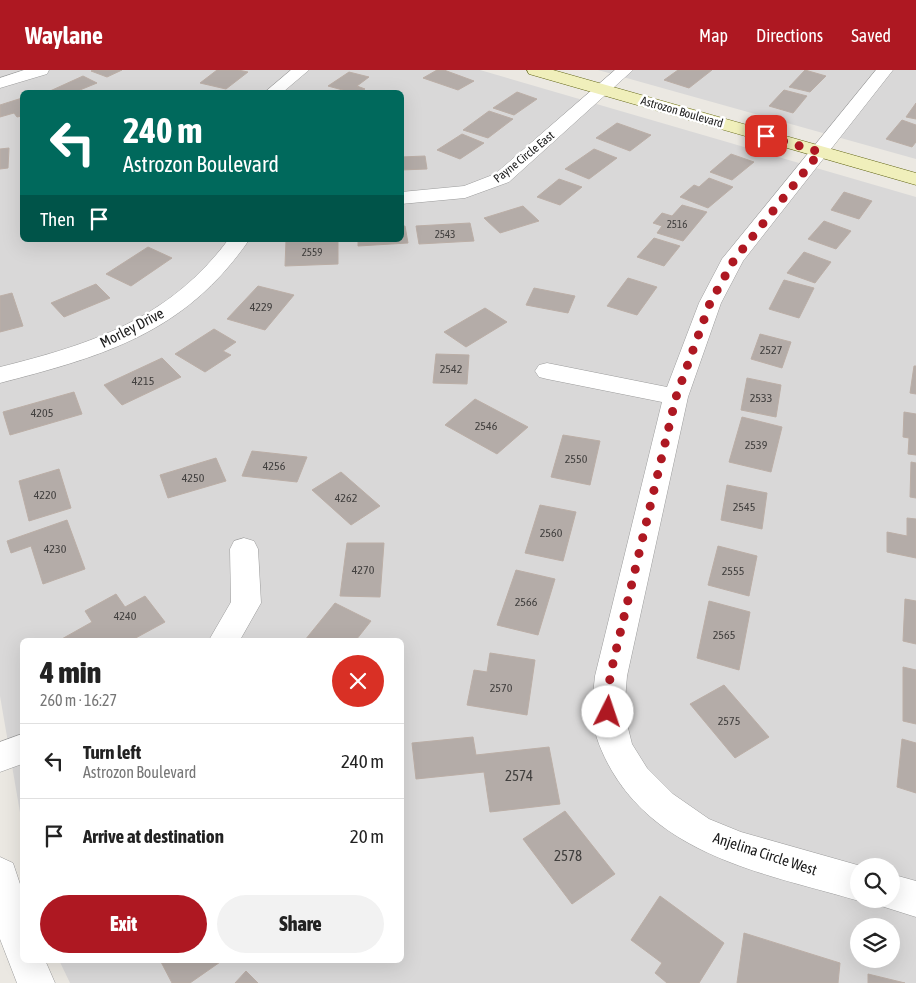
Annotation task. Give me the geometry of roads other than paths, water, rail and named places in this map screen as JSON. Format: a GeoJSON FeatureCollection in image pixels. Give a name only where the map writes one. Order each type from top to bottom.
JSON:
{"type":"FeatureCollection","features":[{"type":"Feature","properties":{"kind":"main road","name":"Astrozon Boulevard"},"geometry":{"type":"LineString","coordinates":[[535,70],[916,179]]}},
{"type":"Feature","properties":{"kind":"street"},"geometry":{"type":"LineString","coordinates":[[0,83],[41,70]]}},
{"type":"Feature","properties":{"kind":"street"},"geometry":{"type":"LineString","coordinates":[[276,90],[301,70]]}},
{"type":"Feature","properties":{"kind":"street","name":"Payne Circle East"},"geometry":{"type":"LineString","coordinates":[[404,198],[446,196],[487,186],[502,178],[625,70]]}},
{"type":"Feature","properties":{"kind":"street","name":"Anjelina Circle West"},"geometry":{"type":"LineString","coordinates":[[850,880],[740,849],[697,832],[661,805],[635,779],[617,749],[608,712],[610,676],[676,397],[710,303],[730,266],[885,70]]}},
{"type":"Feature","properties":{"kind":"street","name":"Morley Drive"},"geometry":{"type":"LineString","coordinates":[[0,375],[84,352],[147,324],[197,289],[220,266],[238,242]]}},
{"type":"Feature","properties":{"kind":"street"},"geometry":{"type":"LineString","coordinates":[[547,371],[676,397]]}},
{"type":"Feature","properties":{"kind":"street"},"geometry":{"type":"LineString","coordinates":[[225,638],[246,603],[244,549]]}},
{"type":"Feature","properties":{"kind":"street"},"geometry":{"type":"LineString","coordinates":[[0,757],[20,750]]}},
{"type":"Feature","properties":{"kind":"street"},"geometry":{"type":"LineString","coordinates":[[0,875],[20,944]]}},
{"type":"Feature","properties":{"kind":"street"},"geometry":{"type":"LineString","coordinates":[[900,895],[916,899]]}},
{"type":"Feature","properties":{"kind":"street"},"geometry":{"type":"LineString","coordinates":[[27,963],[36,983]]}}]}
